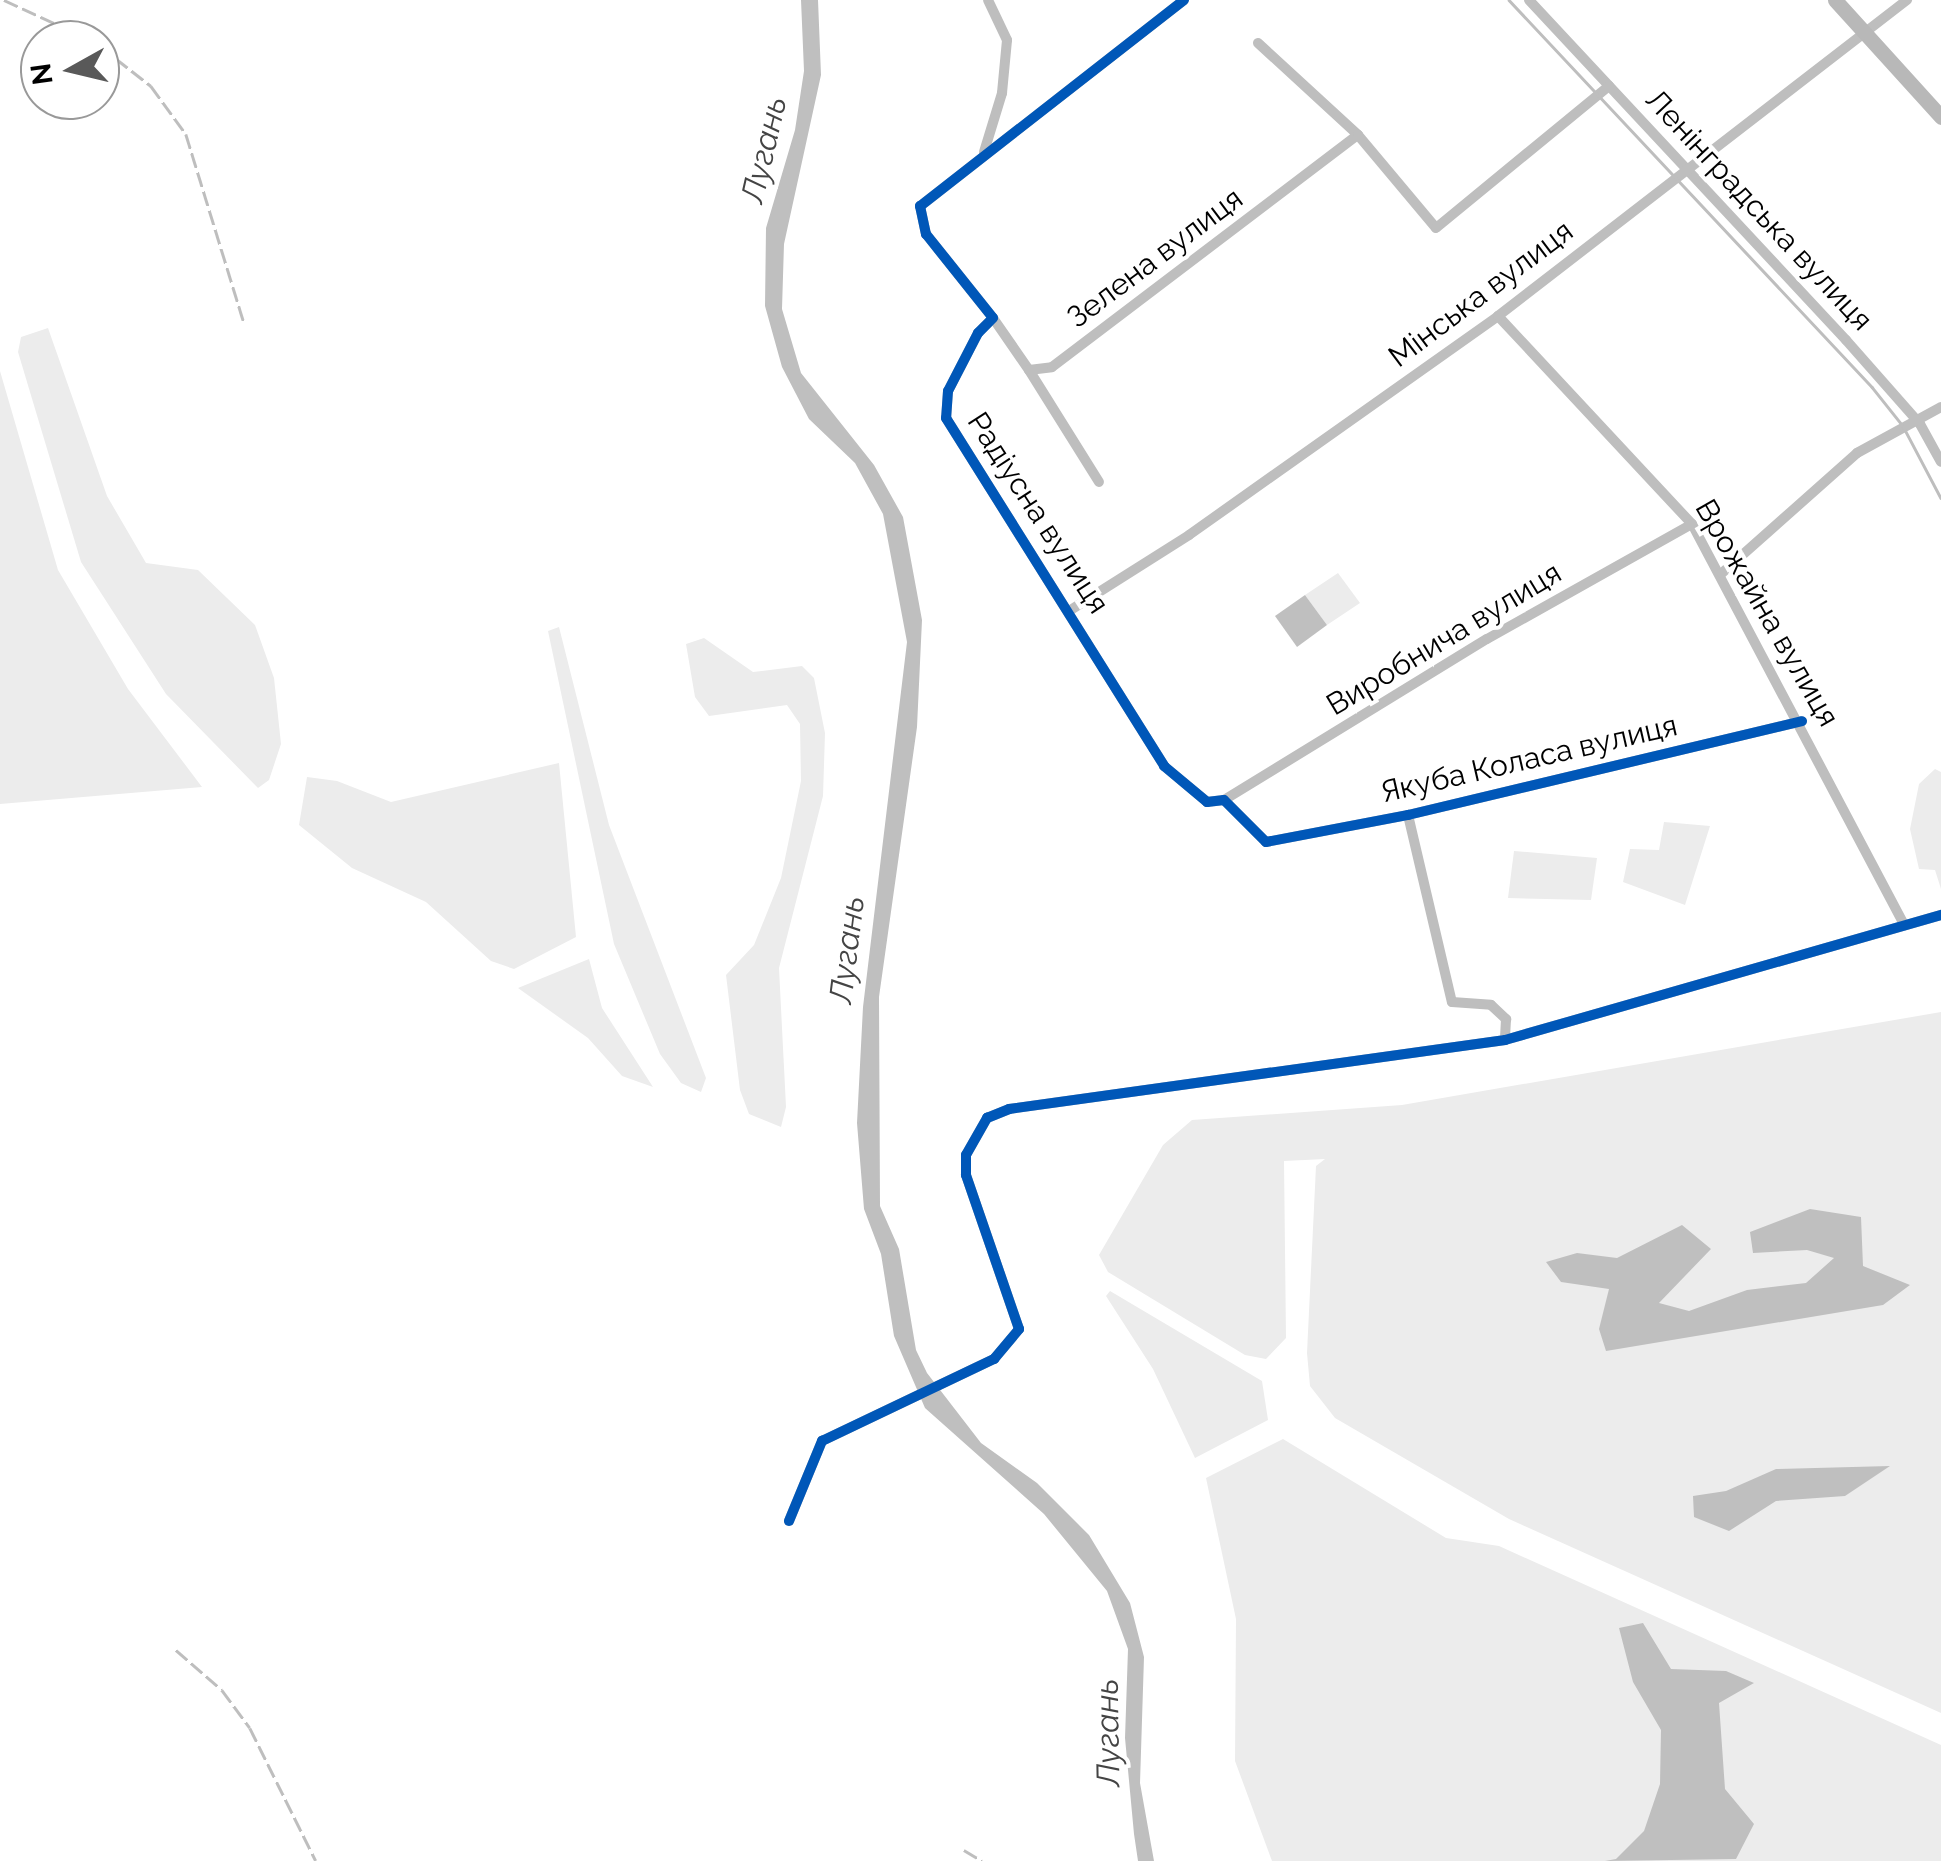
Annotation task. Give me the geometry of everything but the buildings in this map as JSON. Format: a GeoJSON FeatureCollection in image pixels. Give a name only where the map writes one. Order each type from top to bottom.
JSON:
{"type":"FeatureCollection","features":[{"type":"Feature","properties":{"kind":"street"},"geometry":{"type":"LineString","coordinates":[[984,153],[1002,93],[1008,40],[988,0]]}},
{"type":"Feature","properties":{"kind":"street"},"geometry":{"type":"LineString","coordinates":[[1099,482],[993,318],[926,234],[920,206],[1184,0]]}},
{"type":"Feature","properties":{"kind":"street","name":"Ленінградська вулиця"},"geometry":{"type":"LineString","coordinates":[[1529,0],[1920,424],[1941,462]]}},
{"type":"Feature","properties":{"kind":"street"},"geometry":{"type":"LineString","coordinates":[[1835,0],[1941,117]]}},
{"type":"Feature","properties":{"kind":"street","name":"Мінська вулиця"},"geometry":{"type":"LineString","coordinates":[[1070,611],[1204,524],[1498,316],[1674,174],[1691,172],[1908,0]]}},
{"type":"Feature","properties":{"kind":"street"},"geometry":{"type":"LineString","coordinates":[[1258,43],[1358,136],[1436,228],[1599,100],[1608,86]]}},
{"type":"Feature","properties":{"kind":"street","name":"Зелена вулиця"},"geometry":{"type":"LineString","coordinates":[[1028,370],[1052,367],[1358,136]]}},
{"type":"Feature","properties":{"kind":"street","name":"Врожайна вулиця"},"geometry":{"type":"LineString","coordinates":[[1498,316],[1692,524],[1802,721],[1904,926]]}},
{"type":"Feature","properties":{"kind":"street","name":"Радіусна вулиця"},"geometry":{"type":"LineString","coordinates":[[993,318],[978,333],[948,390],[946,418],[1164,766],[1207,802],[1224,800],[1266,842]]}},
{"type":"Feature","properties":{"kind":"street"},"geometry":{"type":"LineString","coordinates":[[1722,573],[1856,454],[1890,431],[1920,424],[1941,407]]}},
{"type":"Feature","properties":{"kind":"street","name":"Виробнича вулиця"},"geometry":{"type":"LineString","coordinates":[[1224,800],[1487,639],[1692,524]]}},
{"type":"Feature","properties":{"kind":"street","name":"Якуба Коласа вулиця"},"geometry":{"type":"LineString","coordinates":[[1266,842],[1408,815],[1802,721]]}},
{"type":"Feature","properties":{"kind":"street"},"geometry":{"type":"LineString","coordinates":[[1408,815],[1452,1002],[1491,1005],[1506,1020],[1505,1040]]}},
{"type":"Feature","properties":{"kind":"street"},"geometry":{"type":"LineString","coordinates":[[790,1521],[822,1441],[994,1359],[1019,1329],[966,1176],[966,1155],[987,1118],[1009,1109],[1505,1040],[1941,915]]}},
{"type":"Feature","properties":{"kind":"shaded area"},"geometry":{"type":"Polygon","coordinates":[[[801,0],[818,0],[821,75],[784,244],[782,309],[801,373],[874,465],[903,517],[922,620],[917,727],[879,997],[880,1206],[899,1249],[916,1350],[927,1373],[981,1443],[1037,1483],[1089,1535],[1130,1603],[1144,1657],[1140,1783],[1154,1861],[1138,1861],[1125,1738],[1128,1649],[1107,1591],[1044,1514],[925,1408],[894,1336],[881,1254],[864,1209],[857,1123],[863,1007],[907,642],[883,514],[855,463],[809,419],[782,367],[765,306],[766,228],[795,130],[804,71],[801,0]]]}},
{"type":"Feature","properties":{"kind":"shaded area"},"geometry":{"type":"Polygon","coordinates":[[[48,328],[107,496],[146,563],[198,570],[255,625],[274,678],[281,744],[269,780],[258,788],[166,694],[81,562],[18,352],[21,337],[48,328]]]}},
{"type":"Feature","properties":{"kind":"shaded area"},"geometry":{"type":"Polygon","coordinates":[[[0,371],[58,570],[128,689],[202,787],[0,804],[0,371]]]}},
{"type":"Feature","properties":{"kind":"shaded area"},"geometry":{"type":"Polygon","coordinates":[[[1338,573],[1360,603],[1327,625],[1305,595],[1338,573]]]}},
{"type":"Feature","properties":{"kind":"shaded area"},"geometry":{"type":"Polygon","coordinates":[[[1305,595],[1327,625],[1297,647],[1275,616],[1305,595]]]}},
{"type":"Feature","properties":{"kind":"shaded area"},"geometry":{"type":"Polygon","coordinates":[[[559,627],[609,825],[706,1078],[701,1092],[681,1083],[660,1054],[614,944],[548,631],[559,627]]]}},
{"type":"Feature","properties":{"kind":"shaded area"},"geometry":{"type":"Polygon","coordinates":[[[704,638],[753,672],[802,666],[814,678],[825,733],[823,796],[779,968],[786,1107],[781,1127],[749,1114],[740,1090],[726,975],[754,945],[781,878],[801,781],[800,724],[787,705],[709,716],[695,697],[686,644],[704,638]]]}},
{"type":"Feature","properties":{"kind":"shaded area"},"geometry":{"type":"Polygon","coordinates":[[[559,763],[576,937],[514,969],[491,961],[426,902],[352,868],[299,825],[307,777],[337,781],[391,802],[559,763]]]}},
{"type":"Feature","properties":{"kind":"shaded area"},"geometry":{"type":"Polygon","coordinates":[[[1935,769],[1941,772],[1941,889],[1935,870],[1919,869],[1910,829],[1919,784],[1935,769]]]}},
{"type":"Feature","properties":{"kind":"shaded area"},"geometry":{"type":"Polygon","coordinates":[[[1664,822],[1710,826],[1685,905],[1623,882],[1630,849],[1659,850],[1664,822]]]}},
{"type":"Feature","properties":{"kind":"shaded area"},"geometry":{"type":"Polygon","coordinates":[[[1514,851],[1597,858],[1591,900],[1508,898],[1514,851]]]}},
{"type":"Feature","properties":{"kind":"shaded area"},"geometry":{"type":"Polygon","coordinates":[[[589,959],[602,1008],[653,1087],[622,1076],[588,1038],[518,988],[589,959]]]}},
{"type":"Feature","properties":{"kind":"shaded area"},"geometry":{"type":"Polygon","coordinates":[[[1941,1012],[1941,1713],[1509,1519],[1335,1418],[1310,1386],[1307,1353],[1316,1166],[1325,1159],[1284,1161],[1286,1338],[1266,1359],[1245,1355],[1108,1272],[1099,1255],[1163,1145],[1192,1120],[1402,1105],[1941,1012]]]}},
{"type":"Feature","properties":{"kind":"shaded area"},"geometry":{"type":"Polygon","coordinates":[[[1810,1209],[1861,1217],[1863,1266],[1910,1285],[1883,1305],[1606,1351],[1599,1329],[1609,1289],[1561,1282],[1546,1262],[1577,1253],[1617,1258],[1682,1225],[1711,1249],[1659,1303],[1689,1311],[1747,1290],[1806,1283],[1834,1258],[1807,1250],[1753,1253],[1750,1232],[1810,1209]]]}},
{"type":"Feature","properties":{"kind":"shaded area"},"geometry":{"type":"Polygon","coordinates":[[[1110,1291],[1262,1381],[1268,1420],[1195,1458],[1153,1369],[1106,1296],[1110,1291]]]}},
{"type":"Feature","properties":{"kind":"shaded area"},"geometry":{"type":"Polygon","coordinates":[[[1283,1439],[1446,1538],[1499,1546],[1941,1745],[1941,1861],[1272,1861],[1235,1761],[1236,1619],[1206,1478],[1283,1439]]]}},
{"type":"Feature","properties":{"kind":"shaded area"},"geometry":{"type":"Polygon","coordinates":[[[1890,1466],[1845,1496],[1776,1501],[1729,1531],[1694,1517],[1693,1496],[1726,1491],[1776,1469],[1890,1466]]]}},
{"type":"Feature","properties":{"kind":"shaded area"},"geometry":{"type":"Polygon","coordinates":[[[1643,1623],[1671,1669],[1726,1671],[1754,1683],[1719,1703],[1725,1789],[1754,1824],[1736,1859],[1605,1861],[1616,1859],[1644,1831],[1660,1784],[1661,1730],[1633,1682],[1619,1628],[1643,1623]]]}},
{"type":"Feature","properties":{"kind":"tram line"},"geometry":{"type":"LineString","coordinates":[[1509,0],[1872,387],[1903,426],[1941,498]]}},
{"type":"Feature","properties":{"kind":"railway"},"geometry":{"type":"LineString","coordinates":[[4,0],[48,20]]}},
{"type":"Feature","properties":{"kind":"railway"},"geometry":{"type":"LineString","coordinates":[[120,62],[151,86],[186,134],[244,323]]}},
{"type":"Feature","properties":{"kind":"railway"},"geometry":{"type":"LineString","coordinates":[[176,1650],[222,1690],[250,1728],[316,1861]]}},
{"type":"Feature","properties":{"kind":"railway"},"geometry":{"type":"LineString","coordinates":[[964,1850],[982,1861]]}},
{"type":"Feature","properties":{"kind":"cycle path"},"geometry":{"type":"LineString","coordinates":[[1184,0],[920,206],[926,234],[993,318],[978,333],[948,391],[946,418],[1164,766],[1207,802],[1224,800],[1266,842],[1408,815],[1802,721]]}},
{"type":"Feature","properties":{"kind":"cycle path"},"geometry":{"type":"LineString","coordinates":[[789,1521],[822,1441],[994,1359],[1019,1329],[966,1175],[966,1155],[987,1118],[1009,1109],[1505,1040],[1941,915]]}},
{"type":"Feature","properties":{"kind":"water label","name":"Лугань"},"geometry":{"type":"Point","coordinates":[764,150]}},
{"type":"Feature","properties":{"kind":"water label","name":"Лугань"},"geometry":{"type":"Point","coordinates":[847,950]}},
{"type":"Feature","properties":{"kind":"water label","name":"Лугань"},"geometry":{"type":"Point","coordinates":[1108,1733]}}]}
